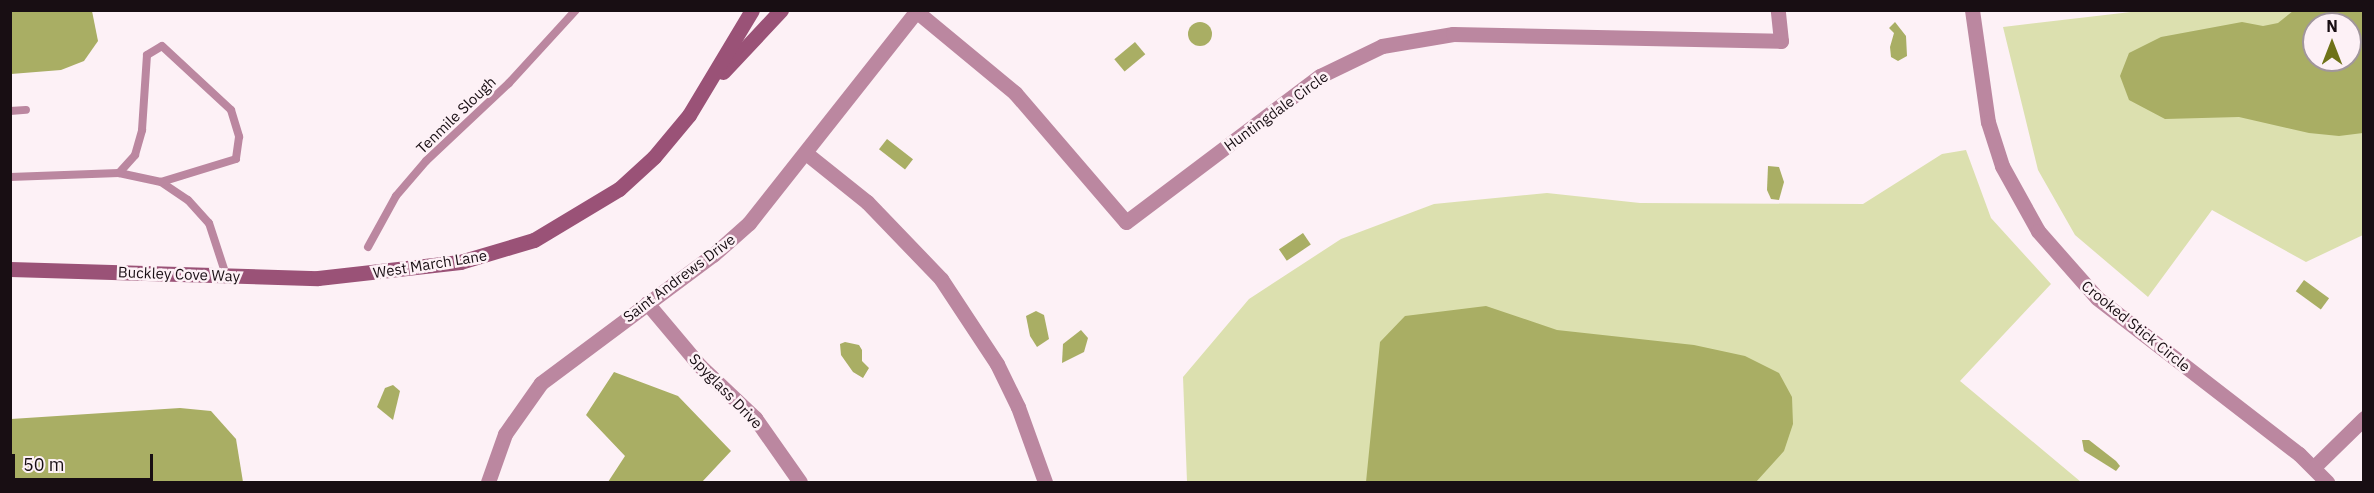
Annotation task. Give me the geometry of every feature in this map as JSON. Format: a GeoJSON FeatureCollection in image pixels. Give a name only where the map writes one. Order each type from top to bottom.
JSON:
{"type":"FeatureCollection","features":[{"type":"Feature","properties":{"kind":"street","name":"West March Lane"},"geometry":{"type":"LineString","coordinates":[[704,92],[752,10]]}},
{"type":"Feature","properties":{"kind":"street","name":"West March Lane"},"geometry":{"type":"LineString","coordinates":[[347,276],[460,262],[544,235],[619,189],[654,157],[704,92],[781,10]]}},
{"type":"Feature","properties":{"kind":"street","name":"Huntingdale Circle"},"geometry":{"type":"LineString","coordinates":[[917,11],[1015,93],[1126,222],[1320,76],[1382,46],[1453,34],[1781,41],[1778,10]]}},
{"type":"Feature","properties":{"kind":"street","name":"Crooked Stick Circle"},"geometry":{"type":"LineString","coordinates":[[1972,10],[1988,122],[2002,166],[2038,231],[2097,297],[2314,468],[2327,483]]}},
{"type":"Feature","properties":{"kind":"street","name":"Saint Andrews Drive"},"geometry":{"type":"LineString","coordinates":[[488,483],[505,434],[541,383],[713,255],[749,223],[807,154],[917,11]]}},
{"type":"Feature","properties":{"kind":"street"},"geometry":{"type":"LineString","coordinates":[[807,154],[867,202],[907,240],[947,288],[997,364],[1018,407],[1045,483]]}},
{"type":"Feature","properties":{"kind":"street","name":"Buckley Cove Way"},"geometry":{"type":"LineString","coordinates":[[10,269],[347,276]]}},
{"type":"Feature","properties":{"kind":"street","name":"Spyglass Drive"},"geometry":{"type":"LineString","coordinates":[[647,303],[700,366],[755,418],[800,483]]}},
{"type":"Feature","properties":{"kind":"street"},"geometry":{"type":"LineString","coordinates":[[2314,468],[2364,418]]}},
{"type":"Feature","properties":{"kind":"lane","name":"Tenmile Slough"},"geometry":{"type":"LineString","coordinates":[[368,247],[396,196],[426,161],[509,83],[576,10]]}},
{"type":"Feature","properties":{"kind":"lane"},"geometry":{"type":"LineString","coordinates":[[119,173],[135,155],[142,130],[147,55],[162,46],[231,110],[239,137],[236,159],[161,182]]}},
{"type":"Feature","properties":{"kind":"lane"},"geometry":{"type":"LineString","coordinates":[[10,111],[26,110]]}},
{"type":"Feature","properties":{"kind":"lane"},"geometry":{"type":"LineString","coordinates":[[10,177],[119,173],[161,182],[188,200],[209,223],[226,275]]}},
{"type":"Feature","properties":{"kind":"shaded area"},"geometry":{"type":"Polygon","coordinates":[[[11,10],[92,11],[98,41],[84,61],[61,70],[11,74],[11,10]]]}},
{"type":"Feature","properties":{"kind":"shaded area"},"geometry":{"type":"Polygon","coordinates":[[[2148,10],[2363,11],[2363,235],[2306,262],[2212,210],[2148,297],[2075,235],[2038,170],[2003,27],[2148,10]]]}},
{"type":"Feature","properties":{"kind":"shaded area"},"geometry":{"type":"Polygon","coordinates":[[[2293,11],[2363,11],[2363,133],[2339,136],[2309,133],[2239,117],[2165,119],[2129,100],[2120,76],[2129,53],[2161,37],[2242,22],[2263,26],[2278,23],[2293,11]]]}},
{"type":"Feature","properties":{"kind":"shaded area"},"geometry":{"type":"Polygon","coordinates":[[[1200,22],[1205,23],[1211,29],[1211,39],[1205,45],[1200,46],[1195,45],[1189,39],[1188,34],[1189,29],[1195,23],[1200,22]]]}},
{"type":"Feature","properties":{"kind":"shaded area"},"geometry":{"type":"Polygon","coordinates":[[[1895,22],[1906,36],[1907,56],[1898,61],[1891,57],[1890,47],[1894,33],[1889,28],[1895,22]]]}},
{"type":"Feature","properties":{"kind":"shaded area"},"geometry":{"type":"Polygon","coordinates":[[[1135,42],[1145,54],[1125,72],[1114,59],[1135,42]]]}},
{"type":"Feature","properties":{"kind":"shaded area"},"geometry":{"type":"Polygon","coordinates":[[[887,139],[913,159],[905,170],[879,149],[887,139]]]}},
{"type":"Feature","properties":{"kind":"shaded area"},"geometry":{"type":"Polygon","coordinates":[[[1966,150],[1991,218],[2051,284],[1960,381],[2081,482],[1187,482],[1183,377],[1249,299],[1341,239],[1434,204],[1547,193],[1640,203],[1863,204],[1942,154],[1966,150]]]}},
{"type":"Feature","properties":{"kind":"shaded area"},"geometry":{"type":"Polygon","coordinates":[[[1768,166],[1779,167],[1784,182],[1779,200],[1771,199],[1767,190],[1768,166]]]}},
{"type":"Feature","properties":{"kind":"shaded area"},"geometry":{"type":"Polygon","coordinates":[[[1303,233],[1311,245],[1287,261],[1279,249],[1303,233]]]}},
{"type":"Feature","properties":{"kind":"shaded area"},"geometry":{"type":"Polygon","coordinates":[[[2304,280],[2329,298],[2321,310],[2296,291],[2304,280]]]}},
{"type":"Feature","properties":{"kind":"shaded area"},"geometry":{"type":"Polygon","coordinates":[[[1486,306],[1557,330],[1694,345],[1745,356],[1779,373],[1792,397],[1793,424],[1784,451],[1756,482],[1366,482],[1380,342],[1405,316],[1486,306]]]}},
{"type":"Feature","properties":{"kind":"shaded area"},"geometry":{"type":"Polygon","coordinates":[[[1036,311],[1044,315],[1049,339],[1037,347],[1030,336],[1026,316],[1036,311]]]}},
{"type":"Feature","properties":{"kind":"shaded area"},"geometry":{"type":"Polygon","coordinates":[[[1081,330],[1088,338],[1084,352],[1062,363],[1063,344],[1081,330]]]}},
{"type":"Feature","properties":{"kind":"shaded area"},"geometry":{"type":"Polygon","coordinates":[[[845,342],[859,345],[862,350],[862,361],[869,368],[863,378],[853,372],[841,355],[840,344],[845,342]]]}},
{"type":"Feature","properties":{"kind":"shaded area"},"geometry":{"type":"Polygon","coordinates":[[[614,372],[678,396],[731,451],[702,482],[608,482],[625,456],[586,415],[614,372]]]}},
{"type":"Feature","properties":{"kind":"shaded area"},"geometry":{"type":"Polygon","coordinates":[[[393,385],[400,391],[393,420],[377,407],[385,388],[393,385]]]}},
{"type":"Feature","properties":{"kind":"shaded area"},"geometry":{"type":"Polygon","coordinates":[[[180,408],[211,411],[236,439],[243,482],[11,482],[11,419],[180,408]]]}},
{"type":"Feature","properties":{"kind":"shaded area"},"geometry":{"type":"Polygon","coordinates":[[[2082,440],[2089,440],[2120,466],[2116,471],[2084,451],[2082,440]]]}}]}
